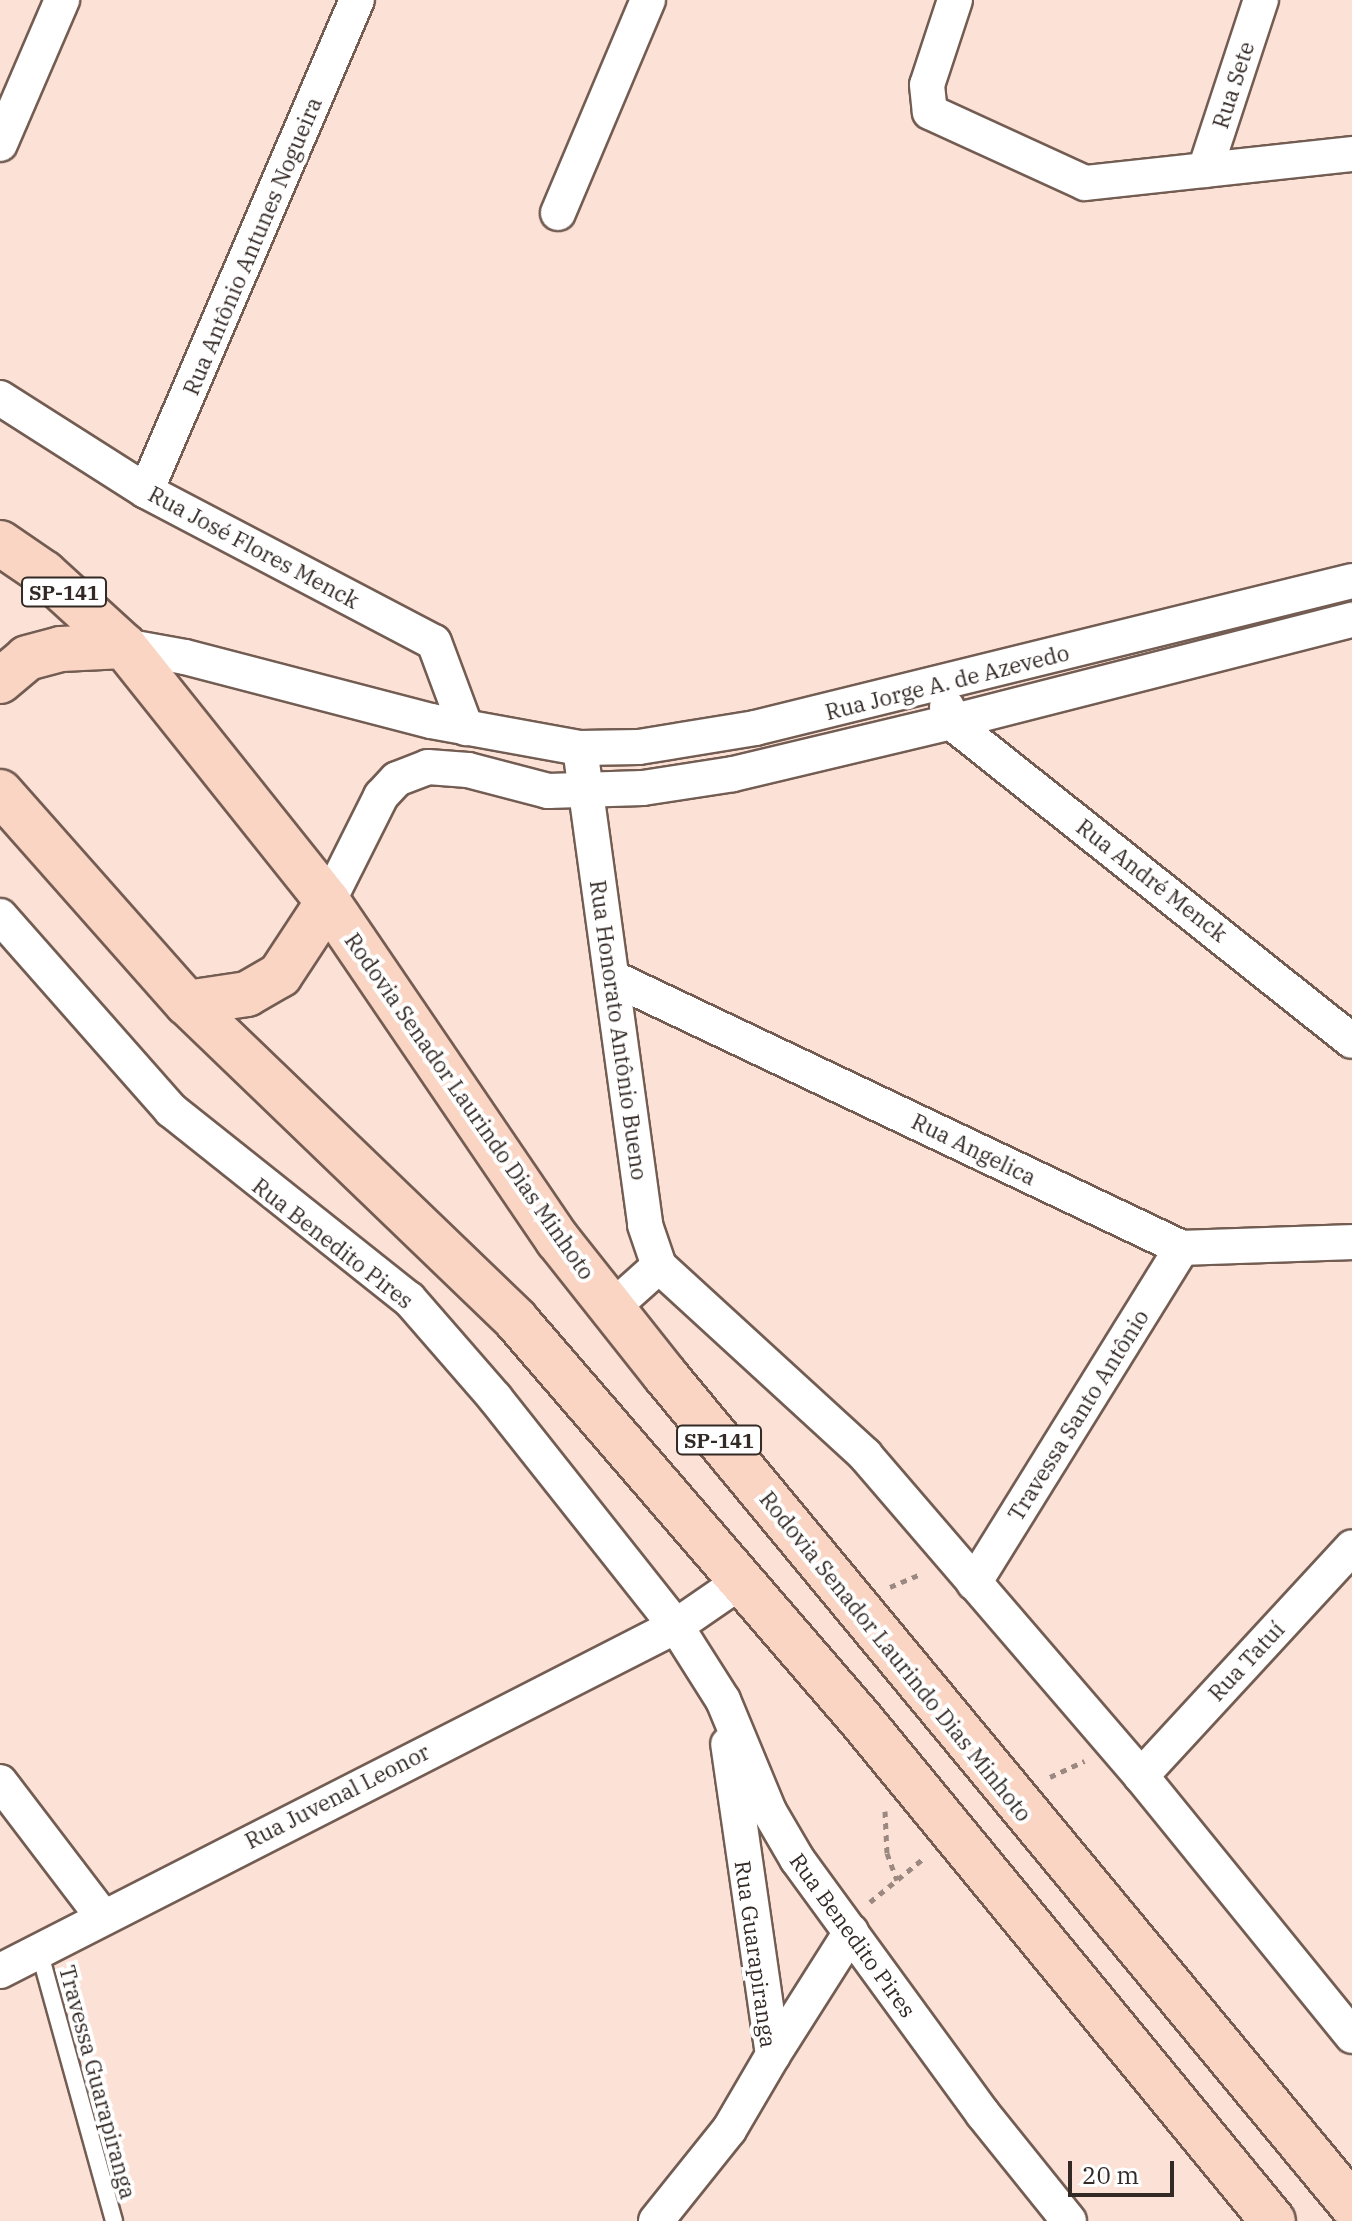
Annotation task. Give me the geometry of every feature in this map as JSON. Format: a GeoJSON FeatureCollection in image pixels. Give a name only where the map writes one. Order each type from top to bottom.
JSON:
{"type":"FeatureCollection","features":[{"type":"Feature","properties":{"kind":"main road","name":"Rodovia Senador Laurindo Dias Minhoto"},"geometry":{"type":"LineString","coordinates":[[0,543],[44,573],[124,646],[328,902],[558,1240],[1010,1796],[1352,2205]]}},
{"type":"Feature","properties":{"kind":"main road"},"geometry":{"type":"LineString","coordinates":[[0,681],[27,658],[61,649],[124,646]]}},
{"type":"Feature","properties":{"kind":"main road","name":"SP-141"},"geometry":{"type":"LineString","coordinates":[[0,792],[187,1003],[516,1320],[896,1764],[1273,2221]]}},
{"type":"Feature","properties":{"kind":"main road"},"geometry":{"type":"LineString","coordinates":[[187,1003],[247,994],[280,975],[328,902]]}},
{"type":"Feature","properties":{"kind":"street"},"geometry":{"type":"LineString","coordinates":[[0,144],[62,0]]}},
{"type":"Feature","properties":{"kind":"street","name":"Rua Antônio Antunes Nogueira"},"geometry":{"type":"LineString","coordinates":[[146,491],[357,0]]}},
{"type":"Feature","properties":{"kind":"street"},"geometry":{"type":"LineString","coordinates":[[558,213],[648,0]]}},
{"type":"Feature","properties":{"kind":"street"},"geometry":{"type":"LineString","coordinates":[[955,0],[927,85],[930,112],[1085,183],[1352,154]]}},
{"type":"Feature","properties":{"kind":"street","name":"Rua Sete"},"geometry":{"type":"LineString","coordinates":[[1205,170],[1261,0]]}},
{"type":"Feature","properties":{"kind":"street","name":"Rua José Flores Menck"},"geometry":{"type":"LineString","coordinates":[[0,398],[146,491],[434,642],[466,728]]}},
{"type":"Feature","properties":{"kind":"street","name":"Rua Jorge A. de Azevedo"},"geometry":{"type":"LineString","coordinates":[[124,646],[466,728],[580,748],[639,747],[755,728],[1352,581]]}},
{"type":"Feature","properties":{"kind":"street","name":"Rua Jorge A. de Azevedo"},"geometry":{"type":"LineString","coordinates":[[328,902],[361,832],[397,779],[428,767],[468,770],[548,791],[586,792],[733,774],[1352,620]]}},
{"type":"Feature","properties":{"kind":"street"},"geometry":{"type":"LineString","coordinates":[[940,684],[951,722]]}},
{"type":"Feature","properties":{"kind":"street","name":"Rua André Menck"},"geometry":{"type":"LineString","coordinates":[[951,722],[1352,1041]]}},
{"type":"Feature","properties":{"kind":"street","name":"Rua Honorato Antônio Bueno"},"geometry":{"type":"LineString","coordinates":[[580,748],[645,1225],[659,1266]]}},
{"type":"Feature","properties":{"kind":"street","name":"Rua Benedito Pires"},"geometry":{"type":"LineString","coordinates":[[0,916],[171,1110],[409,1299],[495,1398],[676,1626],[723,1700],[769,1811],[847,1928],[1069,2221]]}},
{"type":"Feature","properties":{"kind":"street","name":"Rua Angelica"},"geometry":{"type":"LineString","coordinates":[[613,978],[1182,1248],[1352,1242]]}},
{"type":"Feature","properties":{"kind":"street","name":"Travessa Santo Antônio"},"geometry":{"type":"LineString","coordinates":[[964,1571],[1182,1248]]}},
{"type":"Feature","properties":{"kind":"street"},"geometry":{"type":"LineString","coordinates":[[612,1308],[659,1266],[865,1455],[1141,1776],[1352,2036]]}},
{"type":"Feature","properties":{"kind":"street","name":"Rua Tatuí"},"geometry":{"type":"LineString","coordinates":[[1141,1776],[1352,1547]]}},
{"type":"Feature","properties":{"kind":"street"},"geometry":{"type":"LineString","coordinates":[[676,1626],[740,1582]]}},
{"type":"Feature","properties":{"kind":"street","name":"Rua Juvenal Leonor"},"geometry":{"type":"LineString","coordinates":[[0,1971],[40,1954],[102,1916],[676,1626]]}},
{"type":"Feature","properties":{"kind":"street","name":"Rua Guarapiranga"},"geometry":{"type":"LineString","coordinates":[[656,2221],[729,2130],[773,2055],[723,1700]]}},
{"type":"Feature","properties":{"kind":"street"},"geometry":{"type":"LineString","coordinates":[[0,1782],[102,1916]]}},
{"type":"Feature","properties":{"kind":"street"},"geometry":{"type":"LineString","coordinates":[[773,2055],[847,1928]]}},
{"type":"Feature","properties":{"kind":"lane","name":"Travessa Guarapiranga"},"geometry":{"type":"LineString","coordinates":[[40,1954],[114,2221]]}},
{"type":"Feature","properties":{"kind":"path"},"geometry":{"type":"LineString","coordinates":[[853,1603],[964,1571]]}},
{"type":"Feature","properties":{"kind":"path"},"geometry":{"type":"LineString","coordinates":[[1010,1796],[1114,1747]]}},
{"type":"Feature","properties":{"kind":"path"},"geometry":{"type":"LineString","coordinates":[[896,1764],[885,1799],[885,1824],[897,1880]]}},
{"type":"Feature","properties":{"kind":"path"},"geometry":{"type":"LineString","coordinates":[[847,1928],[897,1880],[953,1835]]}}]}
